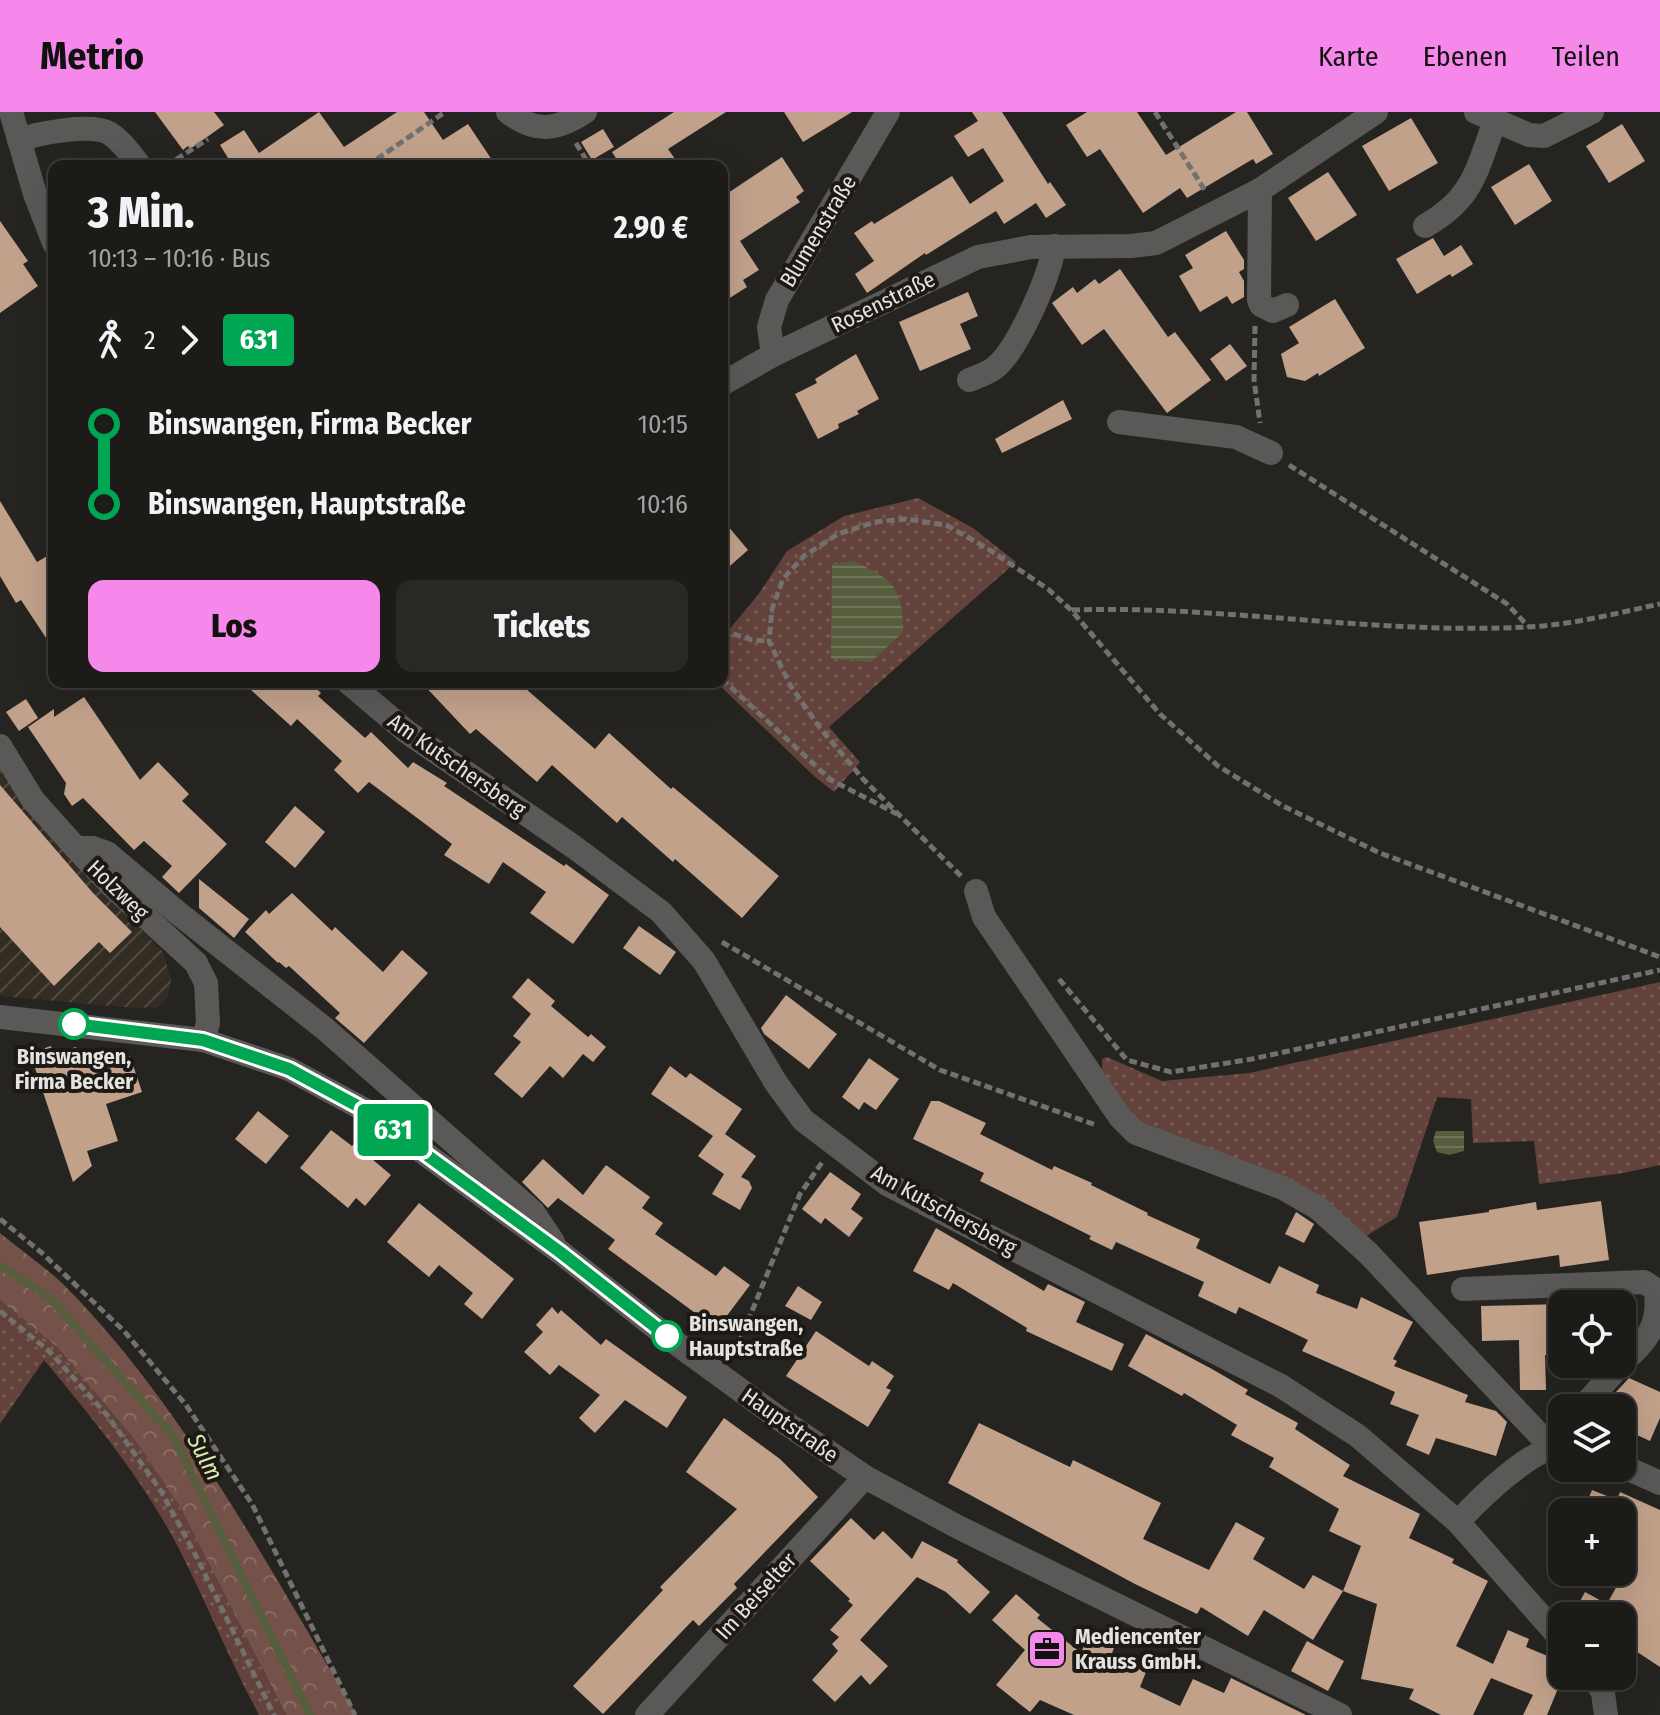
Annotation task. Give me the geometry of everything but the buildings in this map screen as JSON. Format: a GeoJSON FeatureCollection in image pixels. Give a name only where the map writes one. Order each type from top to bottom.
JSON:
{"type":"FeatureCollection","features":[{"type":"Feature","properties":{"kind":"street"},"geometry":{"type":"LineString","coordinates":[[11,112],[48,228]]}},
{"type":"Feature","properties":{"kind":"street"},"geometry":{"type":"LineString","coordinates":[[508,112],[529,126],[549,127],[565,125],[585,112]]}},
{"type":"Feature","properties":{"kind":"street","name":"Blumenstraße"},"geometry":{"type":"LineString","coordinates":[[773,355],[769,327],[777,300],[888,112]]}},
{"type":"Feature","properties":{"kind":"street","name":"Rosenstraße"},"geometry":{"type":"LineString","coordinates":[[728,381],[773,355],[978,257],[1002,251],[1054,246],[1156,243],[1260,190],[1376,112]]}},
{"type":"Feature","properties":{"kind":"street"},"geometry":{"type":"LineString","coordinates":[[1425,226],[1448,213],[1461,200],[1471,182],[1486,116],[1529,135],[1544,136],[1592,112]]}},
{"type":"Feature","properties":{"kind":"street"},"geometry":{"type":"LineString","coordinates":[[19,140],[88,128],[106,131],[135,160]]}},
{"type":"Feature","properties":{"kind":"street"},"geometry":{"type":"LineString","coordinates":[[1260,190],[1261,305],[1273,311],[1287,305]]}},
{"type":"Feature","properties":{"kind":"street"},"geometry":{"type":"LineString","coordinates":[[969,380],[994,370],[1005,358],[1051,268],[1054,246]]}},
{"type":"Feature","properties":{"kind":"street"},"geometry":{"type":"LineString","coordinates":[[1119,422],[1236,437],[1271,453]]}},
{"type":"Feature","properties":{"kind":"street","name":"Am Kutschersberg"},"geometry":{"type":"LineString","coordinates":[[355,688],[407,732],[574,847],[661,912],[704,961],[776,1083],[803,1120],[887,1184],[1281,1386],[1358,1436],[1458,1522],[1548,1624]]}},
{"type":"Feature","properties":{"kind":"street","name":"Holzweg"},"geometry":{"type":"LineString","coordinates":[[0,746],[33,800],[76,848],[111,885],[196,963],[206,983],[208,1023],[203,1040]]}},
{"type":"Feature","properties":{"kind":"street"},"geometry":{"type":"LineString","coordinates":[[76,848],[93,848],[107,853],[324,1028],[533,1212],[560,1252]]}},
{"type":"Feature","properties":{"kind":"street"},"geometry":{"type":"LineString","coordinates":[[976,891],[984,917],[1120,1117],[1136,1133],[1283,1188],[1318,1208],[1368,1253],[1548,1437]]}},
{"type":"Feature","properties":{"kind":"street","name":"Hauptstraße"},"geometry":{"type":"LineString","coordinates":[[0,1017],[203,1040],[289,1069],[365,1110],[560,1252],[724,1379],[865,1477],[958,1527],[1340,1715]]}},
{"type":"Feature","properties":{"kind":"street"},"geometry":{"type":"LineString","coordinates":[[1463,1289],[1644,1282],[1656,1290],[1659,1302],[1657,1324],[1636,1351]]}},
{"type":"Feature","properties":{"kind":"street"},"geometry":{"type":"LineString","coordinates":[[1595,1394],[1609,1378]]}},
{"type":"Feature","properties":{"kind":"street"},"geometry":{"type":"LineString","coordinates":[[1458,1522],[1484,1494],[1548,1452]]}},
{"type":"Feature","properties":{"kind":"street"},"geometry":{"type":"LineString","coordinates":[[1636,1472],[1660,1483]]}},
{"type":"Feature","properties":{"kind":"street","name":"Im Beiselter"},"geometry":{"type":"LineString","coordinates":[[647,1715],[865,1477]]}},
{"type":"Feature","properties":{"kind":"street"},"geometry":{"type":"LineString","coordinates":[[1601,1690],[1606,1715]]}},
{"type":"Feature","properties":{"kind":"path"},"geometry":{"type":"LineString","coordinates":[[376,160],[445,112]]}},
{"type":"Feature","properties":{"kind":"path"},"geometry":{"type":"LineString","coordinates":[[1155,112],[1219,211]]}},
{"type":"Feature","properties":{"kind":"path"},"geometry":{"type":"LineString","coordinates":[[175,160],[208,139]]}},
{"type":"Feature","properties":{"kind":"path"},"geometry":{"type":"LineString","coordinates":[[1261,305],[1254,331],[1254,380],[1262,434],[1271,453],[1507,604],[1529,627]]}},
{"type":"Feature","properties":{"kind":"path"},"geometry":{"type":"LineString","coordinates":[[976,891],[863,779],[820,728],[790,685],[769,641],[772,609],[783,579],[804,556],[838,534],[875,522],[906,519],[946,525],[1048,589],[1071,610],[1160,714],[1218,766],[1283,806],[1380,853],[1660,957]]}},
{"type":"Feature","properties":{"kind":"path"},"geometry":{"type":"LineString","coordinates":[[1071,610],[1121,609],[1410,627],[1529,627],[1660,604]]}},
{"type":"Feature","properties":{"kind":"path"},"geometry":{"type":"LineString","coordinates":[[728,632],[752,640],[769,641]]}},
{"type":"Feature","properties":{"kind":"path"},"geometry":{"type":"LineString","coordinates":[[728,685],[831,780],[902,817]]}},
{"type":"Feature","properties":{"kind":"path"},"geometry":{"type":"LineString","coordinates":[[712,936],[940,1070],[1084,1123],[1136,1133]]}},
{"type":"Feature","properties":{"kind":"path"},"geometry":{"type":"LineString","coordinates":[[1050,968],[1127,1060],[1171,1072],[1252,1059],[1660,970]]}},
{"type":"Feature","properties":{"kind":"path"},"geometry":{"type":"LineString","coordinates":[[724,1379],[800,1194],[835,1144]]}},
{"type":"Feature","properties":{"kind":"path"},"geometry":{"type":"LineString","coordinates":[[0,1219],[42,1253],[124,1331],[186,1405],[252,1504],[355,1715]]}},
{"type":"Feature","properties":{"kind":"path"},"geometry":{"type":"LineString","coordinates":[[0,1311],[50,1352],[98,1405],[161,1491],[274,1715]]}},
{"type":"Feature","properties":{"kind":"shaded area"},"geometry":{"type":"Polygon","coordinates":[[[918,498],[973,528],[1016,562],[829,727],[860,762],[834,792],[722,688],[728,688],[728,631],[758,595],[787,551],[844,516],[918,498]]]}},
{"type":"Feature","properties":{"kind":"shaded area"},"geometry":{"type":"Polygon","coordinates":[[[854,561],[887,580],[901,605],[903,632],[871,662],[831,659],[832,564],[854,561]]]}},
{"type":"Feature","properties":{"kind":"shaded area"},"geometry":{"type":"Polygon","coordinates":[[[0,763],[107,895],[163,952],[171,979],[168,997],[158,1007],[136,1008],[0,996],[0,763]]]}},
{"type":"Feature","properties":{"kind":"shaded area"},"geometry":{"type":"Polygon","coordinates":[[[1660,982],[1660,1165],[1539,1184],[1534,1141],[1473,1143],[1471,1099],[1437,1097],[1397,1217],[1363,1238],[1136,1128],[1102,1069],[1102,1059],[1107,1057],[1162,1081],[1249,1073],[1660,982]]]}},
{"type":"Feature","properties":{"kind":"shaded area"},"geometry":{"type":"Polygon","coordinates":[[[1436,1131],[1464,1131],[1464,1151],[1449,1155],[1437,1152],[1433,1141],[1436,1131]]]}},
{"type":"Feature","properties":{"kind":"shaded area"},"geometry":{"type":"Polygon","coordinates":[[[0,1300],[57,1347],[134,1439],[180,1507],[286,1715],[259,1715],[189,1570],[151,1500],[117,1451],[44,1360],[0,1424],[0,1300]]]}},
{"type":"Feature","properties":{"kind":"green space"},"geometry":{"type":"Polygon","coordinates":[[[0,1233],[62,1283],[106,1330],[147,1381],[222,1490],[357,1715],[286,1715],[180,1507],[134,1439],[57,1347],[0,1300],[0,1233]]]}},
{"type":"Feature","properties":{"kind":"waterway","name":"Sulm"},"geometry":{"type":"LineString","coordinates":[[0,1265],[49,1297],[173,1436],[310,1715]]}},
{"type":"Feature","properties":{"kind":"bus line","name":"631"},"geometry":{"type":"LineString","coordinates":[[74,1024],[203,1040],[289,1069],[365,1110],[560,1252],[667,1336]]}},
{"type":"Feature","properties":{"kind":"place","name":"Binswangen, Firma Becker"},"geometry":{"type":"Point","coordinates":[74,1024]}},
{"type":"Feature","properties":{"kind":"place","name":"Binswangen, Hauptstraße"},"geometry":{"type":"Point","coordinates":[667,1336]}},
{"type":"Feature","properties":{"kind":"place","name":"Mediencenter Krauss GmbH."},"geometry":{"type":"Point","coordinates":[1047,1649]}}]}
